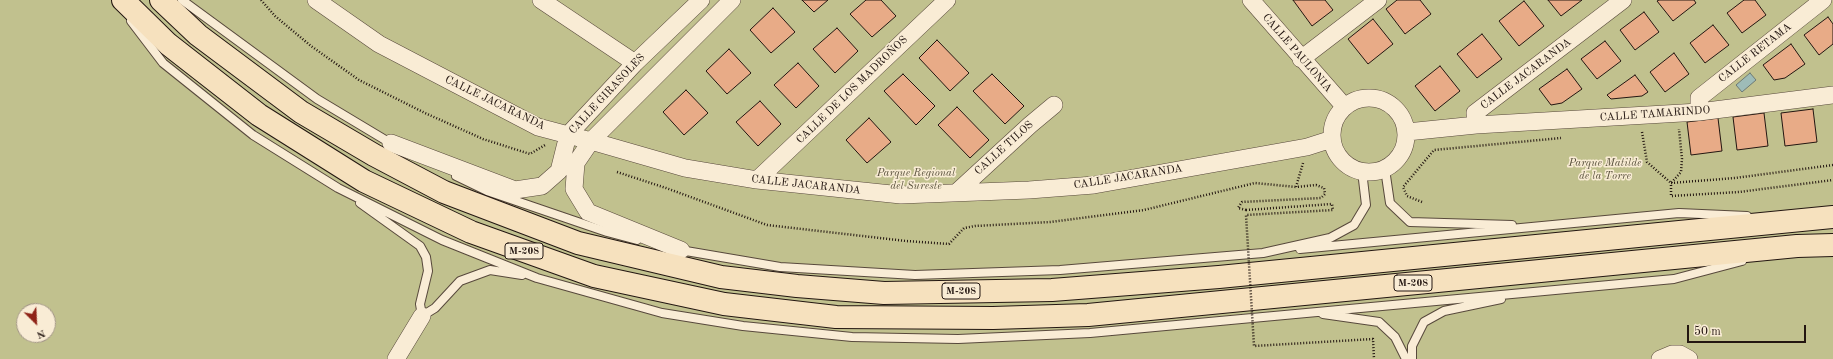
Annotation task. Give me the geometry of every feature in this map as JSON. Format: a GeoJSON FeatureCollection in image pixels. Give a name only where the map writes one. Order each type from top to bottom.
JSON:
{"type":"FeatureCollection","features":[{"type":"Feature","properties":{"kind":"main road","name":"M-208"},"geometry":{"type":"LineString","coordinates":[[123,0],[168,44],[259,115],[364,181],[471,232],[594,276],[724,304],[836,317],[994,318],[1088,315],[1797,246],[1833,245]]}},
{"type":"Feature","properties":{"kind":"main road","name":"M-208"},"geometry":{"type":"LineString","coordinates":[[161,0],[198,35],[301,112],[374,155],[444,192],[578,243],[721,277],[797,286],[884,293],[1052,290],[1219,277],[1806,218],[1833,217]]}},
{"type":"Feature","properties":{"kind":"street","name":"CALLE JACARANDA"},"geometry":{"type":"LineString","coordinates":[[316,0],[379,44],[538,127],[685,168],[757,180],[901,195],[1029,190],[1094,184],[1307,147],[1332,139]]}},
{"type":"Feature","properties":{"kind":"street"},"geometry":{"type":"LineString","coordinates":[[541,0],[635,63]]}},
{"type":"Feature","properties":{"kind":"street","name":"CALLE GIRASOLES"},"geometry":{"type":"LineString","coordinates":[[391,143],[515,190],[542,186],[559,171],[568,135],[635,63],[700,0]]}},
{"type":"Feature","properties":{"kind":"street","name":"CALLE GIRASOLES"},"geometry":{"type":"LineString","coordinates":[[681,250],[588,212],[574,188],[576,163],[591,141],[732,0]]}},
{"type":"Feature","properties":{"kind":"street","name":"CALLE DE LOS MADROÑOS"},"geometry":{"type":"LineString","coordinates":[[757,180],[946,0]]}},
{"type":"Feature","properties":{"kind":"street","name":"CALLE PAULONIA"},"geometry":{"type":"LineString","coordinates":[[1251,0],[1301,59],[1344,106]]}},
{"type":"Feature","properties":{"kind":"street"},"geometry":{"type":"LineString","coordinates":[[1301,59],[1378,0]]}},
{"type":"Feature","properties":{"kind":"street","name":"CALLE JACARANDA"},"geometry":{"type":"LineString","coordinates":[[1407,132],[1476,125],[1475,113],[1623,0]]}},
{"type":"Feature","properties":{"kind":"street","name":"CALLE RETAMA"},"geometry":{"type":"LineString","coordinates":[[1699,112],[1699,98],[1823,0]]}},
{"type":"Feature","properties":{"kind":"street","name":"CALLE TAMARINDO"},"geometry":{"type":"LineString","coordinates":[[1476,125],[1699,112],[1833,95]]}},
{"type":"Feature","properties":{"kind":"street"},"geometry":{"type":"LineString","coordinates":[[1366,98],[1378,98],[1389,103],[1398,110],[1404,120],[1407,132],[1406,143],[1401,154],[1385,169],[1374,172],[1362,171],[1351,167],[1342,160],[1335,150],[1332,139],[1333,127],[1337,116],[1344,106],[1354,100],[1366,98]]}},
{"type":"Feature","properties":{"kind":"street","name":"CALLE TILOS"},"geometry":{"type":"LineString","coordinates":[[956,193],[1054,105]]}},
{"type":"Feature","properties":{"kind":"street"},"geometry":{"type":"LineString","coordinates":[[398,358],[422,316]]}},
{"type":"Feature","properties":{"kind":"street"},"geometry":{"type":"LineString","coordinates":[[1660,359],[1672,354],[1680,354],[1689,359]]}},
{"type":"Feature","properties":{"kind":"lane"},"geometry":{"type":"LineString","coordinates":[[115,0],[163,63],[253,135],[338,188],[420,246],[426,257],[428,271],[420,304],[422,316],[435,308],[460,281],[490,270],[538,278]]}},
{"type":"Feature","properties":{"kind":"lane"},"geometry":{"type":"LineString","coordinates":[[182,0],[317,99],[391,143],[487,191],[608,232],[681,250],[780,267],[915,275],[1060,270],[1263,253],[1678,212],[1806,218]]}},
{"type":"Feature","properties":{"kind":"lane"},"geometry":{"type":"LineString","coordinates":[[1385,169],[1390,203],[1410,222],[1547,226]]}},
{"type":"Feature","properties":{"kind":"lane"},"geometry":{"type":"LineString","coordinates":[[1263,253],[1330,238],[1354,225],[1366,205],[1362,171]]}},
{"type":"Feature","properties":{"kind":"lane"},"geometry":{"type":"LineString","coordinates":[[338,188],[442,240],[538,278],[662,313],[743,326],[852,337],[958,339],[1090,333],[1674,279],[1797,246]]}},
{"type":"Feature","properties":{"kind":"lane"},"geometry":{"type":"LineString","coordinates":[[1412,359],[1412,346],[1424,322],[1444,311],[1542,291]]}},
{"type":"Feature","properties":{"kind":"lane"},"geometry":{"type":"LineString","coordinates":[[1311,312],[1380,322],[1395,337],[1406,359]]}},
{"type":"Feature","properties":{"kind":"path"},"geometry":{"type":"LineString","coordinates":[[261,0],[276,16],[311,46],[360,80],[483,139],[530,154],[547,144]]}},
{"type":"Feature","properties":{"kind":"path"},"geometry":{"type":"LineString","coordinates":[[1678,125],[1682,159],[1681,172],[1671,183],[1670,196],[1739,192],[1833,180]]}},
{"type":"Feature","properties":{"kind":"path"},"geometry":{"type":"LineString","coordinates":[[1635,131],[1642,131],[1647,162],[1671,183],[1735,178],[1833,165]]}},
{"type":"Feature","properties":{"kind":"path"},"geometry":{"type":"LineString","coordinates":[[1422,202],[1407,196],[1403,187],[1434,150],[1565,138]]}},
{"type":"Feature","properties":{"kind":"path"},"geometry":{"type":"LineString","coordinates":[[1296,187],[1307,147]]}},
{"type":"Feature","properties":{"kind":"path"},"geometry":{"type":"LineString","coordinates":[[617,172],[666,188],[767,225],[906,241],[949,244],[964,228],[974,226],[1050,222],[1144,210],[1255,183],[1296,187],[1316,185],[1324,188],[1325,194],[1321,198],[1242,202],[1238,208],[1246,210],[1332,204],[1333,210],[1246,215],[1254,346],[1373,340],[1374,359]]}},
{"type":"Feature","properties":{"kind":"green space","name":"Parque Regional del Sureste"},"geometry":{"type":"Polygon","coordinates":[[[0,0],[1833,0],[1833,359],[0,359],[0,0]]]}},
{"type":"Feature","properties":{"kind":"water"},"geometry":{"type":"Polygon","coordinates":[[[1750,73],[1756,80],[1742,92],[1736,85],[1750,73]]]}},
{"type":"Feature","properties":{"kind":"building"},"geometry":{"type":"Polygon","coordinates":[[[802,0],[828,0],[814,12],[802,0]]]}},
{"type":"Feature","properties":{"kind":"building"},"geometry":{"type":"Polygon","coordinates":[[[866,0],[881,0],[896,16],[872,37],[850,14],[866,0]]]}},
{"type":"Feature","properties":{"kind":"building"},"geometry":{"type":"Polygon","coordinates":[[[1293,0],[1325,0],[1333,10],[1312,26],[1293,0]]]}},
{"type":"Feature","properties":{"kind":"building"},"geometry":{"type":"Polygon","coordinates":[[[1397,0],[1420,0],[1431,14],[1405,34],[1386,9],[1397,0]]]}},
{"type":"Feature","properties":{"kind":"building"},"geometry":{"type":"Polygon","coordinates":[[[1548,0],[1582,0],[1561,16],[1548,0]]]}},
{"type":"Feature","properties":{"kind":"building"},"geometry":{"type":"Polygon","coordinates":[[[1694,0],[1696,3],[1673,21],[1657,1],[1694,0]]]}},
{"type":"Feature","properties":{"kind":"building"},"geometry":{"type":"Polygon","coordinates":[[[1744,0],[1755,0],[1766,15],[1742,33],[1727,13],[1744,0]]]}},
{"type":"Feature","properties":{"kind":"building"},"geometry":{"type":"Polygon","coordinates":[[[1524,1],[1544,26],[1519,46],[1499,21],[1524,1]]]}},
{"type":"Feature","properties":{"kind":"building"},"geometry":{"type":"Polygon","coordinates":[[[773,8],[795,32],[771,53],[750,30],[773,8]]]}},
{"type":"Feature","properties":{"kind":"building"},"geometry":{"type":"Polygon","coordinates":[[[1644,12],[1659,32],[1635,50],[1620,30],[1644,12]]]}},
{"type":"Feature","properties":{"kind":"building"},"geometry":{"type":"Polygon","coordinates":[[[1828,17],[1833,24],[1833,44],[1819,55],[1804,35],[1828,17]]]}},
{"type":"Feature","properties":{"kind":"building"},"geometry":{"type":"Polygon","coordinates":[[[1373,19],[1393,44],[1368,64],[1348,39],[1373,19]]]}},
{"type":"Feature","properties":{"kind":"building"},"geometry":{"type":"Polygon","coordinates":[[[1713,25],[1729,45],[1705,63],[1690,43],[1713,25]]]}},
{"type":"Feature","properties":{"kind":"building"},"geometry":{"type":"Polygon","coordinates":[[[837,28],[858,51],[835,73],[813,49],[837,28]]]}},
{"type":"Feature","properties":{"kind":"building"},"geometry":{"type":"Polygon","coordinates":[[[1482,34],[1502,59],[1477,78],[1457,54],[1482,34]]]}},
{"type":"Feature","properties":{"kind":"building"},"geometry":{"type":"Polygon","coordinates":[[[937,40],[969,73],[950,91],[919,58],[937,40]]]}},
{"type":"Feature","properties":{"kind":"building"},"geometry":{"type":"Polygon","coordinates":[[[1605,41],[1621,61],[1597,79],[1581,59],[1605,41]]]}},
{"type":"Feature","properties":{"kind":"building"},"geometry":{"type":"Polygon","coordinates":[[[1791,44],[1805,64],[1785,78],[1774,80],[1763,65],[1791,44]]]}},
{"type":"Feature","properties":{"kind":"building"},"geometry":{"type":"Polygon","coordinates":[[[729,49],[751,73],[727,94],[706,71],[729,49]]]}},
{"type":"Feature","properties":{"kind":"building"},"geometry":{"type":"Polygon","coordinates":[[[1674,53],[1689,74],[1665,92],[1650,72],[1674,53]]]}},
{"type":"Feature","properties":{"kind":"building"},"geometry":{"type":"Polygon","coordinates":[[[798,63],[819,86],[796,108],[774,85],[798,63]]]}},
{"type":"Feature","properties":{"kind":"building"},"geometry":{"type":"Polygon","coordinates":[[[1440,66],[1460,91],[1435,111],[1415,86],[1440,66]]]}},
{"type":"Feature","properties":{"kind":"building"},"geometry":{"type":"Polygon","coordinates":[[[1567,69],[1582,89],[1562,103],[1551,105],[1539,89],[1567,69]]]}},
{"type":"Feature","properties":{"kind":"building"},"geometry":{"type":"Polygon","coordinates":[[[903,74],[935,106],[916,125],[884,91],[903,74]]]}},
{"type":"Feature","properties":{"kind":"building"},"geometry":{"type":"Polygon","coordinates":[[[992,74],[1024,106],[1005,124],[973,91],[992,74]]]}},
{"type":"Feature","properties":{"kind":"building"},"geometry":{"type":"Polygon","coordinates":[[[1635,75],[1648,92],[1642,96],[1611,99],[1607,95],[1635,75]]]}},
{"type":"Feature","properties":{"kind":"building"},"geometry":{"type":"Polygon","coordinates":[[[686,90],[708,113],[684,135],[663,112],[686,90]]]}},
{"type":"Feature","properties":{"kind":"building"},"geometry":{"type":"Polygon","coordinates":[[[760,101],[781,124],[758,146],[736,122],[760,101]]]}},
{"type":"Feature","properties":{"kind":"building"},"geometry":{"type":"Polygon","coordinates":[[[957,107],[989,140],[970,158],[938,125],[957,107]]]}},
{"type":"Feature","properties":{"kind":"building"},"geometry":{"type":"Polygon","coordinates":[[[1813,109],[1817,142],[1785,146],[1781,113],[1813,109]]]}},
{"type":"Feature","properties":{"kind":"building"},"geometry":{"type":"Polygon","coordinates":[[[1764,113],[1768,146],[1737,150],[1733,117],[1764,113]]]}},
{"type":"Feature","properties":{"kind":"building"},"geometry":{"type":"Polygon","coordinates":[[[869,118],[891,142],[867,163],[846,140],[869,118]]]}},
{"type":"Feature","properties":{"kind":"building"},"geometry":{"type":"Polygon","coordinates":[[[1718,118],[1722,151],[1691,155],[1687,122],[1718,118]]]}},
{"type":"Feature","properties":{"kind":"park label","name":"Parque Matilde de la Torre"},"geometry":{"type":"Point","coordinates":[1605,169]}}]}
